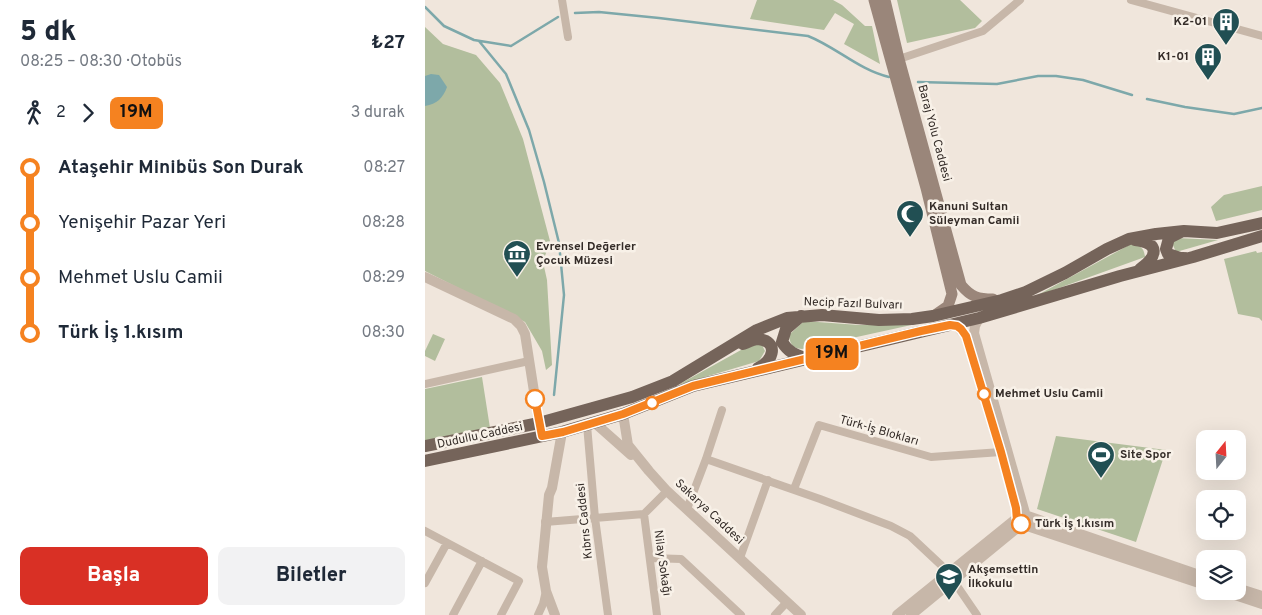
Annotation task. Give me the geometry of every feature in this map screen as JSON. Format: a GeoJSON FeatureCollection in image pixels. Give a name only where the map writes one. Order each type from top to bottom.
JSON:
{"type":"FeatureCollection","features":[{"type":"Feature","properties":{"kind":"main road","name":"Baraj Yolu Caddesi"},"geometry":{"type":"LineString","coordinates":[[874,0],[961,285],[968,293],[979,299],[1003,300]]}},
{"type":"Feature","properties":{"kind":"main road","name":"Baraj Yolu Caddesi"},"geometry":{"type":"LineString","coordinates":[[885,0],[930,187],[952,294],[948,306],[933,316]]}},
{"type":"Feature","properties":{"kind":"main road","name":"Necip Fazıl Bulvarı"},"geometry":{"type":"LineString","coordinates":[[539,423],[632,397],[673,382],[757,330],[787,318],[822,315],[879,320],[933,316],[1003,300],[1026,292],[1065,274],[1107,249],[1129,239],[1184,231],[1217,232],[1262,223]]}},
{"type":"Feature","properties":{"kind":"main road"},"geometry":{"type":"LineString","coordinates":[[1184,231],[1169,238],[1167,250],[1174,257],[1193,257]]}},
{"type":"Feature","properties":{"kind":"main road"},"geometry":{"type":"LineString","coordinates":[[542,436],[563,432],[623,414],[693,386],[979,318],[1262,236]]}},
{"type":"Feature","properties":{"kind":"main road"},"geometry":{"type":"LineString","coordinates":[[1129,239],[1143,241],[1153,249],[1150,262],[1136,272]]}},
{"type":"Feature","properties":{"kind":"main road"},"geometry":{"type":"LineString","coordinates":[[801,316],[786,329],[783,342],[787,350],[793,354],[809,359]]}},
{"type":"Feature","properties":{"kind":"main road"},"geometry":{"type":"LineString","coordinates":[[727,350],[757,339],[767,342],[771,346],[772,352],[768,362],[746,372]]}},
{"type":"Feature","properties":{"kind":"main road","name":"Dudullu Caddesi"},"geometry":{"type":"LineString","coordinates":[[425,446],[539,423]]}},
{"type":"Feature","properties":{"kind":"main road","name":"Dudullu Caddesi"},"geometry":{"type":"LineString","coordinates":[[425,461],[542,436]]}},
{"type":"Feature","properties":{"kind":"street"},"geometry":{"type":"LineString","coordinates":[[562,0],[568,37]]}},
{"type":"Feature","properties":{"kind":"street"},"geometry":{"type":"LineString","coordinates":[[899,59],[983,31],[1020,0]]}},
{"type":"Feature","properties":{"kind":"street"},"geometry":{"type":"LineString","coordinates":[[1131,0],[1262,36]]}},
{"type":"Feature","properties":{"kind":"street"},"geometry":{"type":"LineString","coordinates":[[425,277],[514,319],[521,326],[525,334],[542,436]]}},
{"type":"Feature","properties":{"kind":"street"},"geometry":{"type":"LineString","coordinates":[[979,318],[974,333],[1022,519]]}},
{"type":"Feature","properties":{"kind":"street"},"geometry":{"type":"LineString","coordinates":[[950,325],[957,326],[966,336],[1016,508],[1022,519],[1196,582]]}},
{"type":"Feature","properties":{"kind":"street"},"geometry":{"type":"LineString","coordinates":[[425,384],[529,361]]}},
{"type":"Feature","properties":{"kind":"street"},"geometry":{"type":"LineString","coordinates":[[687,509],[722,410]]}},
{"type":"Feature","properties":{"kind":"street","name":"Sakarya Caddesi"},"geometry":{"type":"LineString","coordinates":[[623,414],[628,445],[649,472],[801,615]]}},
{"type":"Feature","properties":{"kind":"street"},"geometry":{"type":"LineString","coordinates":[[591,424],[649,472]]}},
{"type":"Feature","properties":{"kind":"street","name":"Kıbrıs Caddesi"},"geometry":{"type":"LineString","coordinates":[[591,424],[595,518],[608,615]]}},
{"type":"Feature","properties":{"kind":"street","name":"Türk-İş Blokları"},"geometry":{"type":"LineString","coordinates":[[794,489],[819,425],[931,458],[1001,452]]}},
{"type":"Feature","properties":{"kind":"street"},"geometry":{"type":"LineString","coordinates":[[555,615],[546,591],[542,567],[549,495],[563,432]]}},
{"type":"Feature","properties":{"kind":"street"},"geometry":{"type":"LineString","coordinates":[[706,459],[794,489],[902,531],[941,565],[977,615]]}},
{"type":"Feature","properties":{"kind":"street"},"geometry":{"type":"LineString","coordinates":[[740,558],[767,480]]}},
{"type":"Feature","properties":{"kind":"street"},"geometry":{"type":"LineString","coordinates":[[545,522],[644,514],[667,490]]}},
{"type":"Feature","properties":{"kind":"street","name":"Nilay Sokağı"},"geometry":{"type":"LineString","coordinates":[[644,514],[657,615]]}},
{"type":"Feature","properties":{"kind":"street"},"geometry":{"type":"LineString","coordinates":[[1022,519],[1196,574]]}},
{"type":"Feature","properties":{"kind":"street"},"geometry":{"type":"LineString","coordinates":[[897,615],[951,577],[1022,519]]}},
{"type":"Feature","properties":{"kind":"street"},"geometry":{"type":"LineString","coordinates":[[425,531],[519,581],[501,615]]}},
{"type":"Feature","properties":{"kind":"street"},"geometry":{"type":"LineString","coordinates":[[425,583],[447,543]]}},
{"type":"Feature","properties":{"kind":"street"},"geometry":{"type":"LineString","coordinates":[[650,558],[681,559],[741,615]]}},
{"type":"Feature","properties":{"kind":"street"},"geometry":{"type":"LineString","coordinates":[[453,615],[482,561]]}},
{"type":"Feature","properties":{"kind":"street"},"geometry":{"type":"LineString","coordinates":[[911,615],[951,577]]}},
{"type":"Feature","properties":{"kind":"street"},"geometry":{"type":"LineString","coordinates":[[538,615],[546,591]]}},
{"type":"Feature","properties":{"kind":"street"},"geometry":{"type":"LineString","coordinates":[[1246,591],[1262,596]]}},
{"type":"Feature","properties":{"kind":"street"},"geometry":{"type":"LineString","coordinates":[[1246,599],[1262,604]]}},
{"type":"Feature","properties":{"kind":"street"},"geometry":{"type":"LineString","coordinates":[[775,615],[787,602]]}},
{"type":"Feature","properties":{"kind":"green space"},"geometry":{"type":"Polygon","coordinates":[[[757,0],[833,0],[842,5],[865,26],[872,26],[880,64],[844,44],[854,24],[835,13],[824,30],[750,19],[757,0]]]}},
{"type":"Feature","properties":{"kind":"green space"},"geometry":{"type":"Polygon","coordinates":[[[897,0],[960,0],[982,21],[975,28],[907,43],[897,0]]]}},
{"type":"Feature","properties":{"kind":"green space"},"geometry":{"type":"Polygon","coordinates":[[[425,27],[443,44],[476,55],[500,83],[523,139],[550,241],[543,262],[547,280],[552,365],[546,370],[542,351],[525,322],[425,271],[425,27]]]}},
{"type":"Feature","properties":{"kind":"green space"},"geometry":{"type":"Polygon","coordinates":[[[1262,186],[1262,210],[1216,221],[1211,207],[1224,195],[1262,186]]]}},
{"type":"Feature","properties":{"kind":"green space"},"geometry":{"type":"Polygon","coordinates":[[[1177,238],[1218,240],[1176,252],[1172,243],[1177,238]]]}},
{"type":"Feature","properties":{"kind":"green space"},"geometry":{"type":"Polygon","coordinates":[[[1131,244],[1141,248],[1144,251],[1145,257],[1034,297],[1131,244]]]}},
{"type":"Feature","properties":{"kind":"green space"},"geometry":{"type":"Polygon","coordinates":[[[1256,251],[1257,253],[1262,252],[1262,321],[1259,318],[1238,314],[1224,259],[1256,251]]]}},
{"type":"Feature","properties":{"kind":"green space"},"geometry":{"type":"Polygon","coordinates":[[[804,321],[859,325],[916,324],[802,349],[796,348],[792,345],[789,335],[804,321]]]}},
{"type":"Feature","properties":{"kind":"green space"},"geometry":{"type":"Polygon","coordinates":[[[433,334],[445,339],[435,361],[425,356],[425,351],[433,334]]]}},
{"type":"Feature","properties":{"kind":"green space"},"geometry":{"type":"Polygon","coordinates":[[[750,345],[762,345],[765,351],[759,361],[678,385],[750,345]]]}},
{"type":"Feature","properties":{"kind":"green space"},"geometry":{"type":"Polygon","coordinates":[[[482,377],[490,428],[425,442],[425,389],[482,377]]]}},
{"type":"Feature","properties":{"kind":"green space","name":"Site Spor"},"geometry":{"type":"Polygon","coordinates":[[[1056,436],[1166,450],[1136,542],[1037,509],[1056,436]]]}},
{"type":"Feature","properties":{"kind":"water"},"geometry":{"type":"Polygon","coordinates":[[[431,74],[439,75],[447,87],[439,100],[425,106],[425,76],[431,74]]]}},
{"type":"Feature","properties":{"kind":"waterway"},"geometry":{"type":"LineString","coordinates":[[425,7],[444,26],[474,40],[511,46],[558,17]]}},
{"type":"Feature","properties":{"kind":"waterway"},"geometry":{"type":"LineString","coordinates":[[575,13],[599,12],[808,36],[858,64],[889,77]]}},
{"type":"Feature","properties":{"kind":"waterway"},"geometry":{"type":"LineString","coordinates":[[479,41],[506,74],[529,130],[559,243],[564,295],[554,395]]}},
{"type":"Feature","properties":{"kind":"waterway"},"geometry":{"type":"LineString","coordinates":[[918,82],[997,84],[1038,76],[1056,76],[1083,80],[1132,95]]}},
{"type":"Feature","properties":{"kind":"waterway"},"geometry":{"type":"LineString","coordinates":[[1147,99],[1234,114],[1262,108]]}},
{"type":"Feature","properties":{"kind":"bus line","name":"19M"},"geometry":{"type":"LineString","coordinates":[[535,399],[542,436],[563,432],[623,414],[693,386],[921,331],[950,325],[957,326],[966,336],[1001,452],[1016,508],[1017,521],[1021,524]]}},
{"type":"Feature","properties":{"kind":"place","name":"K2-01"},"geometry":{"type":"Point","coordinates":[1226,46]}},
{"type":"Feature","properties":{"kind":"place","name":"K1-01"},"geometry":{"type":"Point","coordinates":[1208,81]}},
{"type":"Feature","properties":{"kind":"place","name":"Kanuni Sultan Süleyman Camii"},"geometry":{"type":"Point","coordinates":[910,238]}},
{"type":"Feature","properties":{"kind":"place","name":"Evrensel Değerler Çocuk Müzesi"},"geometry":{"type":"Point","coordinates":[517,278]}},
{"type":"Feature","properties":{"kind":"place","name":"Mehmet Uslu Camii"},"geometry":{"type":"Point","coordinates":[984,394]}},
{"type":"Feature","properties":{"kind":"place","name":"Site Spor"},"geometry":{"type":"Point","coordinates":[1101,479]}},
{"type":"Feature","properties":{"kind":"place","name":"Türk İş 1.kısım"},"geometry":{"type":"Point","coordinates":[1021,524]}},
{"type":"Feature","properties":{"kind":"place","name":"Akşemsettin İlkokulu"},"geometry":{"type":"Point","coordinates":[949,601]}}]}
